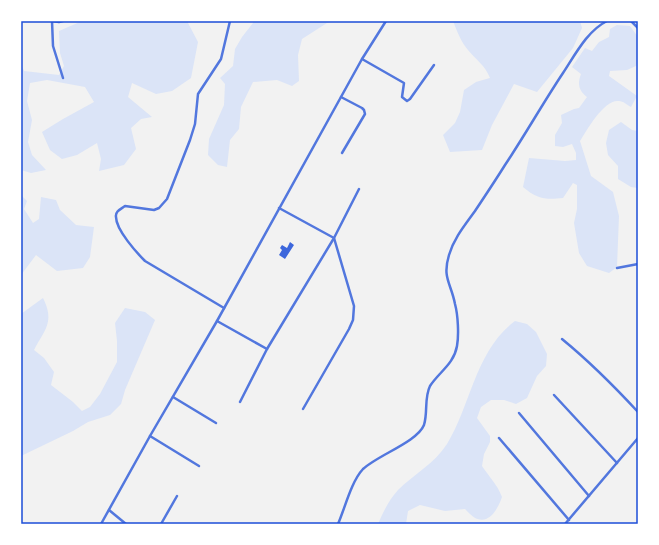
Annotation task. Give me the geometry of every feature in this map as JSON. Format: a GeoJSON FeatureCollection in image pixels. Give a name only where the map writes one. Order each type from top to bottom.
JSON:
{"type":"FeatureCollection","features":[{"type":"Feature","properties":{"kind":"street"},"geometry":{"type":"LineString","coordinates":[[63,21],[52,21],[53,46],[63,78]]}},
{"type":"Feature","properties":{"kind":"street"},"geometry":{"type":"LineString","coordinates":[[224,308],[151,266],[145,261],[121,231],[116,217],[117,212],[125,206],[154,210],[159,208],[167,199],[195,124],[198,94],[220,59],[230,21]]}},
{"type":"Feature","properties":{"kind":"street"},"geometry":{"type":"LineString","coordinates":[[101,524],[217,321],[362,59],[386,21]]}},
{"type":"Feature","properties":{"kind":"street"},"geometry":{"type":"LineString","coordinates":[[338,524],[354,486],[363,470],[421,429],[425,419],[428,392],[453,356],[457,346],[457,314],[446,273],[449,253],[458,234],[505,165],[581,45],[594,30],[608,21]]}},
{"type":"Feature","properties":{"kind":"street"},"geometry":{"type":"LineString","coordinates":[[631,21],[638,28]]}},
{"type":"Feature","properties":{"kind":"street"},"geometry":{"type":"LineString","coordinates":[[362,59],[404,83],[402,97],[407,101],[410,99],[434,65]]}},
{"type":"Feature","properties":{"kind":"street"},"geometry":{"type":"LineString","coordinates":[[341,97],[364,110],[364,114],[342,153]]}},
{"type":"Feature","properties":{"kind":"street"},"geometry":{"type":"LineString","coordinates":[[240,402],[267,349],[334,238],[359,189]]}},
{"type":"Feature","properties":{"kind":"street"},"geometry":{"type":"LineString","coordinates":[[279,208],[334,238],[354,306],[353,320],[303,409]]}},
{"type":"Feature","properties":{"kind":"street"},"geometry":{"type":"LineString","coordinates":[[617,268],[638,264]]}},
{"type":"Feature","properties":{"kind":"street"},"geometry":{"type":"LineString","coordinates":[[217,321],[267,349]]}},
{"type":"Feature","properties":{"kind":"street"},"geometry":{"type":"LineString","coordinates":[[562,340],[588,360],[638,412]]}},
{"type":"Feature","properties":{"kind":"street"},"geometry":{"type":"LineString","coordinates":[[554,395],[617,463]]}},
{"type":"Feature","properties":{"kind":"street"},"geometry":{"type":"LineString","coordinates":[[173,397],[216,423]]}},
{"type":"Feature","properties":{"kind":"street"},"geometry":{"type":"LineString","coordinates":[[519,413],[589,496]]}},
{"type":"Feature","properties":{"kind":"street"},"geometry":{"type":"LineString","coordinates":[[150,436],[199,466]]}},
{"type":"Feature","properties":{"kind":"street"},"geometry":{"type":"LineString","coordinates":[[499,438],[569,520]]}},
{"type":"Feature","properties":{"kind":"street"},"geometry":{"type":"LineString","coordinates":[[566,524],[638,438]]}},
{"type":"Feature","properties":{"kind":"street"},"geometry":{"type":"LineString","coordinates":[[161,524],[177,496]]}},
{"type":"Feature","properties":{"kind":"street"},"geometry":{"type":"LineString","coordinates":[[109,510],[126,524]]}},
{"type":"Feature","properties":{"kind":"shaded area"},"geometry":{"type":"Polygon","coordinates":[[[82,21],[188,21],[198,42],[191,78],[172,91],[156,94],[132,83],[128,97],[152,117],[141,119],[131,128],[136,149],[124,165],[99,171],[101,159],[97,143],[77,155],[62,159],[50,150],[42,132],[94,102],[85,87],[47,80],[30,83],[27,101],[32,120],[28,142],[32,155],[46,170],[31,173],[21,170],[21,64],[24,71],[59,75],[64,66],[60,53],[59,31],[82,21]]]}},
{"type":"Feature","properties":{"kind":"shaded area"},"geometry":{"type":"Polygon","coordinates":[[[253,21],[335,21],[327,23],[302,39],[298,55],[299,81],[292,86],[277,80],[253,82],[241,107],[239,129],[230,140],[227,167],[218,165],[208,155],[209,139],[224,105],[225,84],[220,78],[233,66],[235,49],[253,21]]]}},
{"type":"Feature","properties":{"kind":"shaded area"},"geometry":{"type":"Polygon","coordinates":[[[453,21],[580,21],[582,28],[573,48],[537,92],[514,84],[492,125],[482,150],[450,152],[443,135],[455,123],[460,112],[464,90],[476,82],[490,78],[483,66],[463,44],[453,21]]]}},
{"type":"Feature","properties":{"kind":"shaded area"},"geometry":{"type":"Polygon","coordinates":[[[617,25],[630,26],[638,37],[638,62],[636,66],[627,70],[610,71],[609,76],[637,96],[631,107],[624,102],[619,101],[608,105],[596,116],[580,141],[591,176],[613,192],[619,216],[617,267],[609,273],[587,266],[579,253],[574,223],[577,209],[577,185],[573,183],[563,198],[552,199],[537,196],[523,187],[529,158],[565,161],[576,160],[576,153],[572,144],[563,147],[555,146],[555,135],[562,123],[561,115],[579,108],[587,97],[582,92],[580,87],[579,81],[581,74],[572,67],[585,48],[592,51],[599,42],[609,37],[610,29],[617,25]]]}},
{"type":"Feature","properties":{"kind":"shaded area"},"geometry":{"type":"Polygon","coordinates":[[[621,122],[632,130],[638,131],[638,188],[631,187],[618,179],[618,166],[608,155],[606,143],[609,130],[621,122]]]}},
{"type":"Feature","properties":{"kind":"shaded area"},"geometry":{"type":"Polygon","coordinates":[[[21,195],[27,201],[24,209],[33,223],[39,219],[41,197],[56,200],[60,210],[76,225],[94,227],[90,257],[83,268],[57,271],[36,255],[21,275],[21,195]]]}},
{"type":"Feature","properties":{"kind":"shaded area"},"geometry":{"type":"Polygon","coordinates":[[[43,298],[47,306],[47,325],[34,350],[44,358],[54,372],[51,385],[82,411],[90,407],[100,394],[117,362],[115,323],[125,308],[145,312],[155,320],[125,390],[121,404],[110,415],[88,422],[73,431],[21,456],[21,314],[43,298]]]}},
{"type":"Feature","properties":{"kind":"shaded area"},"geometry":{"type":"Polygon","coordinates":[[[515,321],[527,324],[536,332],[547,354],[546,366],[537,376],[527,398],[516,404],[504,400],[491,400],[481,407],[477,418],[490,436],[490,442],[484,454],[482,466],[496,485],[502,497],[496,510],[489,517],[480,520],[475,518],[465,509],[445,511],[420,505],[408,511],[406,524],[378,524],[386,506],[398,490],[430,463],[447,444],[462,413],[482,363],[491,347],[502,333],[515,321]]]}},
{"type":"Feature","properties":{"kind":"building"},"geometry":{"type":"Polygon","coordinates":[[[290,242],[294,245],[285,259],[279,255],[282,250],[280,248],[282,245],[287,248],[290,242]]]}}]}
